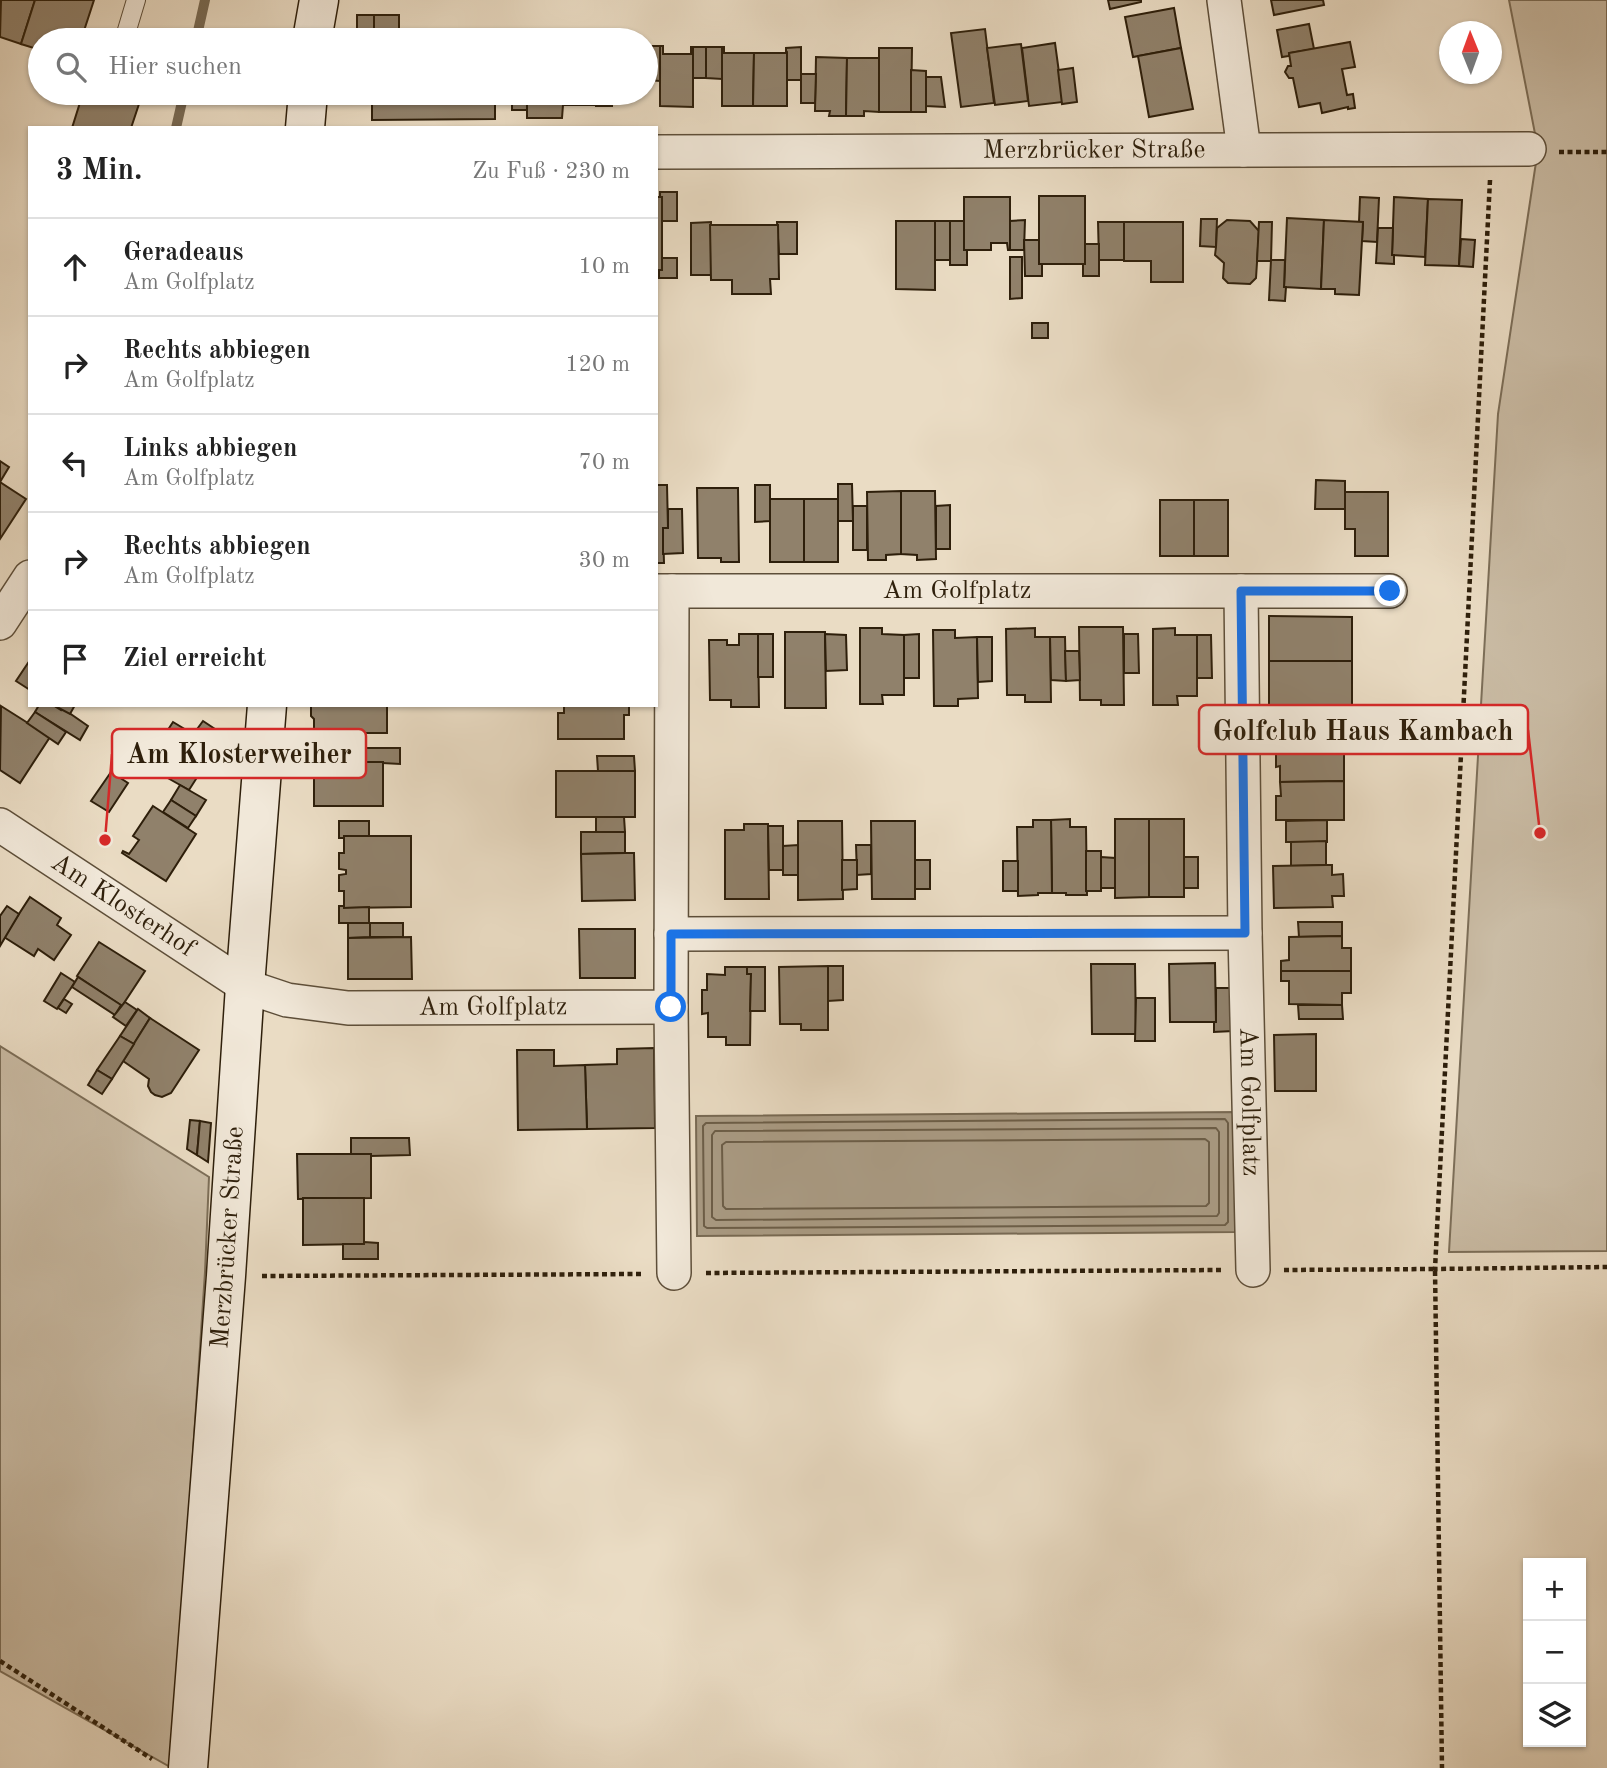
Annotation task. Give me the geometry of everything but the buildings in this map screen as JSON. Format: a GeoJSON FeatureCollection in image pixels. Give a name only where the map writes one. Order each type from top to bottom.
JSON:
{"type":"FeatureCollection","features":[{"type":"Feature","properties":{"kind":"street"},"geometry":{"type":"LineString","coordinates":[[314,28],[319,0]]}},
{"type":"Feature","properties":{"kind":"street"},"geometry":{"type":"LineString","coordinates":[[1224,0],[1244,150]]}},
{"type":"Feature","properties":{"kind":"street"},"geometry":{"type":"LineString","coordinates":[[305,126],[307,105]]}},
{"type":"Feature","properties":{"kind":"street","name":"Merzbrücker Straße"},"geometry":{"type":"LineString","coordinates":[[658,152],[1529,149]]}},
{"type":"Feature","properties":{"kind":"street"},"geometry":{"type":"LineString","coordinates":[[0,623],[28,580]]}},
{"type":"Feature","properties":{"kind":"street","name":"Am Golfplatz"},"geometry":{"type":"LineString","coordinates":[[245,986],[287,1000],[348,1008],[671,1007],[664,591],[1390,591]]}},
{"type":"Feature","properties":{"kind":"street","name":"Am Golfplatz"},"geometry":{"type":"LineString","coordinates":[[1241,591],[1253,1270]]}},
{"type":"Feature","properties":{"kind":"street","name":"Merzbrücker Straße"},"geometry":{"type":"LineString","coordinates":[[175,1765],[226,1276],[267,707]]}},
{"type":"Feature","properties":{"kind":"street","name":"Am Klosterhof"},"geometry":{"type":"LineString","coordinates":[[0,825],[245,986]]}},
{"type":"Feature","properties":{"kind":"street"},"geometry":{"type":"LineString","coordinates":[[671,934],[1245,933]]}},
{"type":"Feature","properties":{"kind":"street"},"geometry":{"type":"LineString","coordinates":[[671,1007],[674,1273]]}},
{"type":"Feature","properties":{"kind":"lane"},"geometry":{"type":"LineString","coordinates":[[128,28],[136,0]]}},
{"type":"Feature","properties":{"kind":"path"},"geometry":{"type":"LineString","coordinates":[[1442,1768],[1434,1269],[1492,149]]}},
{"type":"Feature","properties":{"kind":"path"},"geometry":{"type":"LineString","coordinates":[[1529,149],[1536,152],[1607,152]]}},
{"type":"Feature","properties":{"kind":"path"},"geometry":{"type":"LineString","coordinates":[[226,1276],[1607,1268]]}},
{"type":"Feature","properties":{"kind":"path"},"geometry":{"type":"LineString","coordinates":[[0,1661],[151,1759],[175,1765]]}},
{"type":"Feature","properties":{"kind":"shaded area"},"geometry":{"type":"Polygon","coordinates":[[[1509,0],[1607,0],[1607,1251],[1449,1252],[1498,414],[1538,149],[1509,0]]]}},
{"type":"Feature","properties":{"kind":"shaded area"},"geometry":{"type":"Polygon","coordinates":[[[0,1046],[209,1177],[172,1768],[0,1671],[0,1046]]]}},
{"type":"Feature","properties":{"kind":"water"},"geometry":{"type":"Polygon","coordinates":[[[1235,1112],[1235,1232],[697,1236],[696,1116],[1235,1112]]]}},
{"type":"Feature","properties":{"kind":"waterway"},"geometry":{"type":"LineString","coordinates":[[199,28],[205,0]]}},
{"type":"Feature","properties":{"kind":"waterway"},"geometry":{"type":"LineString","coordinates":[[176,126],[181,105]]}},
{"type":"Feature","properties":{"kind":"place","name":"Golfclub Haus Kambach"},"geometry":{"type":"Point","coordinates":[1540,833]}},
{"type":"Feature","properties":{"kind":"place","name":"Am Klosterweiher"},"geometry":{"type":"Point","coordinates":[105,840]}},
{"type":"Feature","properties":{"kind":"route"},"geometry":{"type":"LineString","coordinates":[[671,1007],[671,934],[1245,933],[1241,591],[1390,591]]}}]}
